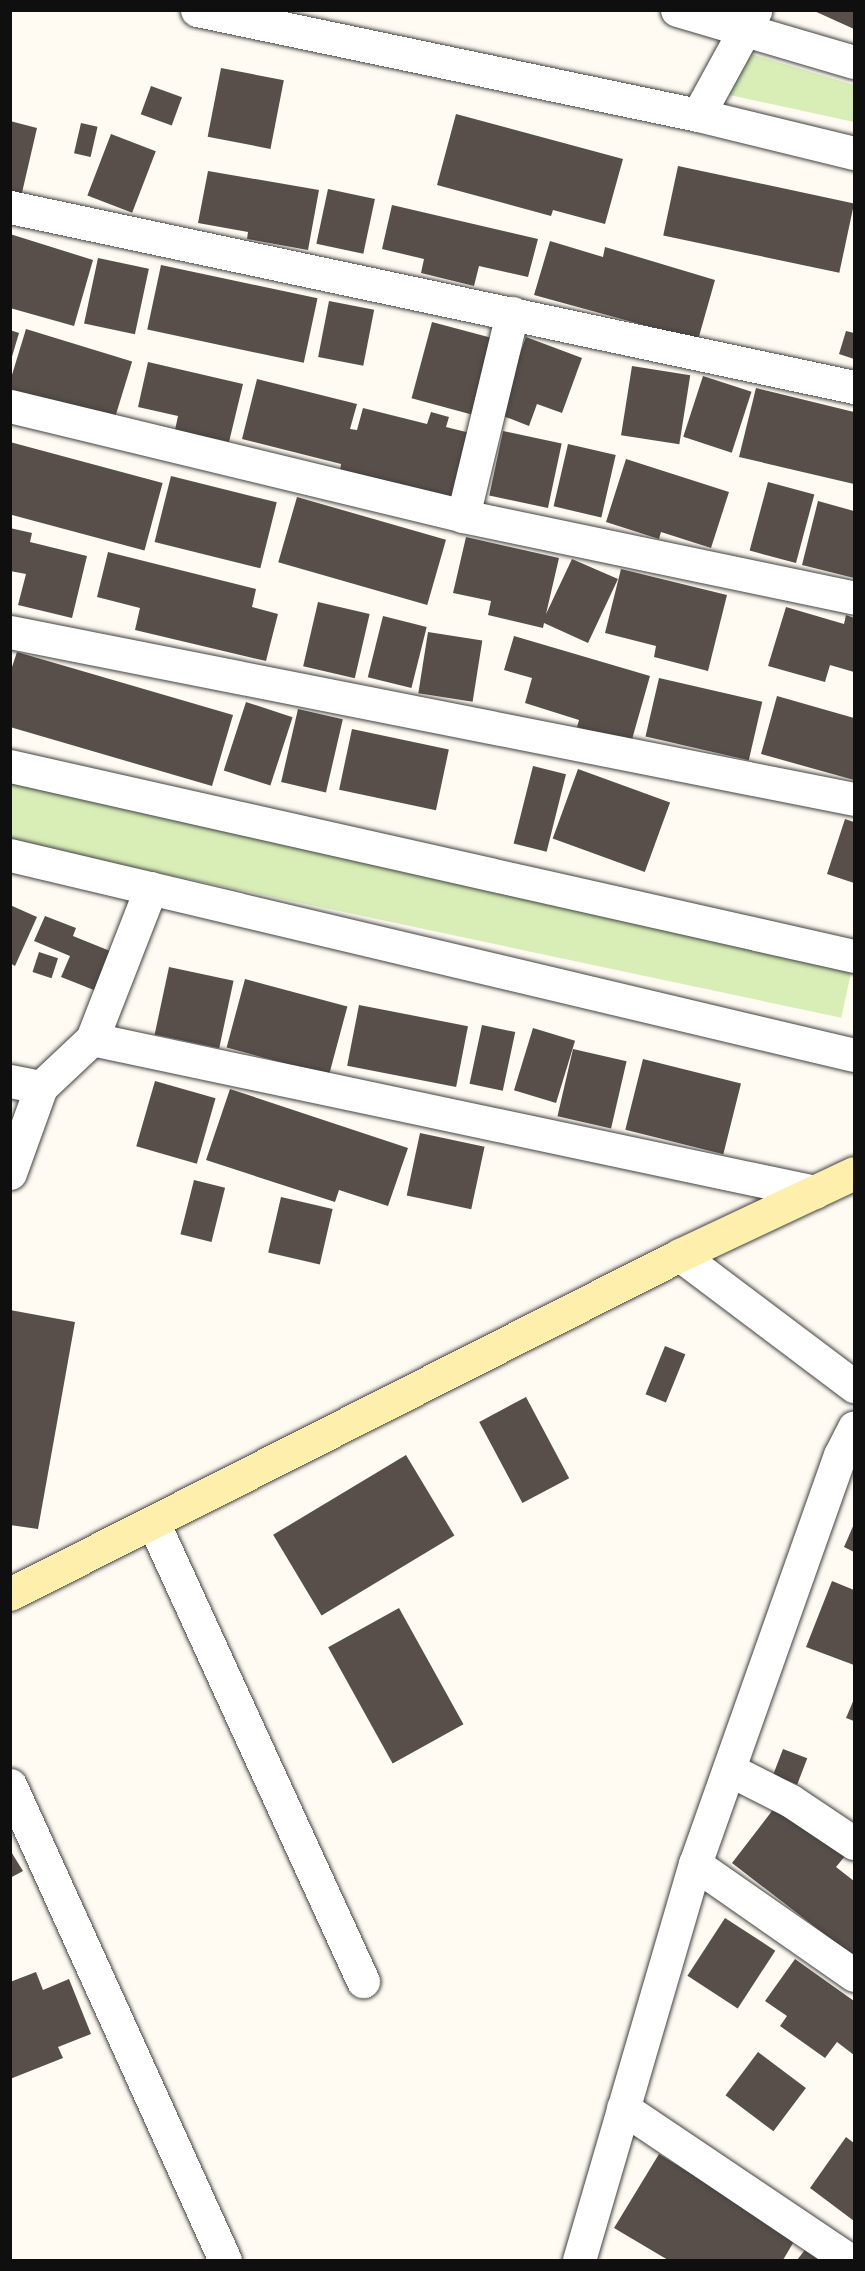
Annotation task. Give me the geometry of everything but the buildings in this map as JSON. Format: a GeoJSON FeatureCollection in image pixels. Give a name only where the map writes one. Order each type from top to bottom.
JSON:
{"type":"FeatureCollection","features":[{"type":"Feature","properties":{"kind":"street"},"geometry":{"type":"LineString","coordinates":[[197,10],[698,115],[855,153]]}},
{"type":"Feature","properties":{"kind":"street"},"geometry":{"type":"LineString","coordinates":[[677,10],[750,20],[855,62]]}},
{"type":"Feature","properties":{"kind":"street"},"geometry":{"type":"LineString","coordinates":[[698,115],[750,20]]}},
{"type":"Feature","properties":{"kind":"street"},"geometry":{"type":"LineString","coordinates":[[10,207],[855,387]]}},
{"type":"Feature","properties":{"kind":"street"},"geometry":{"type":"LineString","coordinates":[[463,516],[512,313]]}},
{"type":"Feature","properties":{"kind":"street"},"geometry":{"type":"LineString","coordinates":[[10,406],[463,516],[855,598]]}},
{"type":"Feature","properties":{"kind":"street"},"geometry":{"type":"LineString","coordinates":[[10,632],[855,799]]}},
{"type":"Feature","properties":{"kind":"street"},"geometry":{"type":"LineString","coordinates":[[10,766],[855,956]]}},
{"type":"Feature","properties":{"kind":"street"},"geometry":{"type":"LineString","coordinates":[[10,855],[855,1054]]}},
{"type":"Feature","properties":{"kind":"street"},"geometry":{"type":"LineString","coordinates":[[10,1173],[26,1084],[92,1039],[151,888]]}},
{"type":"Feature","properties":{"kind":"street"},"geometry":{"type":"LineString","coordinates":[[92,1039],[815,1192]]}},
{"type":"Feature","properties":{"kind":"street"},"geometry":{"type":"LineString","coordinates":[[10,1594],[680,1255],[855,1173]]}},
{"type":"Feature","properties":{"kind":"street"},"geometry":{"type":"LineString","coordinates":[[680,1255],[855,1386]]}},
{"type":"Feature","properties":{"kind":"street"},"geometry":{"type":"LineString","coordinates":[[579,2260],[695,1864],[840,1455],[855,1427]]}},
{"type":"Feature","properties":{"kind":"street"},"geometry":{"type":"LineString","coordinates":[[153,1522],[363,1981]]}},
{"type":"Feature","properties":{"kind":"street"},"geometry":{"type":"LineString","coordinates":[[730,1770],[791,1801],[855,1843]]}},
{"type":"Feature","properties":{"kind":"street"},"geometry":{"type":"LineString","coordinates":[[10,1785],[225,2260]]}},
{"type":"Feature","properties":{"kind":"street"},"geometry":{"type":"LineString","coordinates":[[695,1864],[855,1975]]}},
{"type":"Feature","properties":{"kind":"street"},"geometry":{"type":"LineString","coordinates":[[623,2108],[849,2260]]}},
{"type":"Feature","properties":{"kind":"green space"},"geometry":{"type":"Polygon","coordinates":[[[741,51],[854,85],[854,122],[725,94],[741,51]]]}},
{"type":"Feature","properties":{"kind":"green space"},"geometry":{"type":"Polygon","coordinates":[[[11,783],[853,962],[841,1018],[10,841],[11,783]]]}}]}
